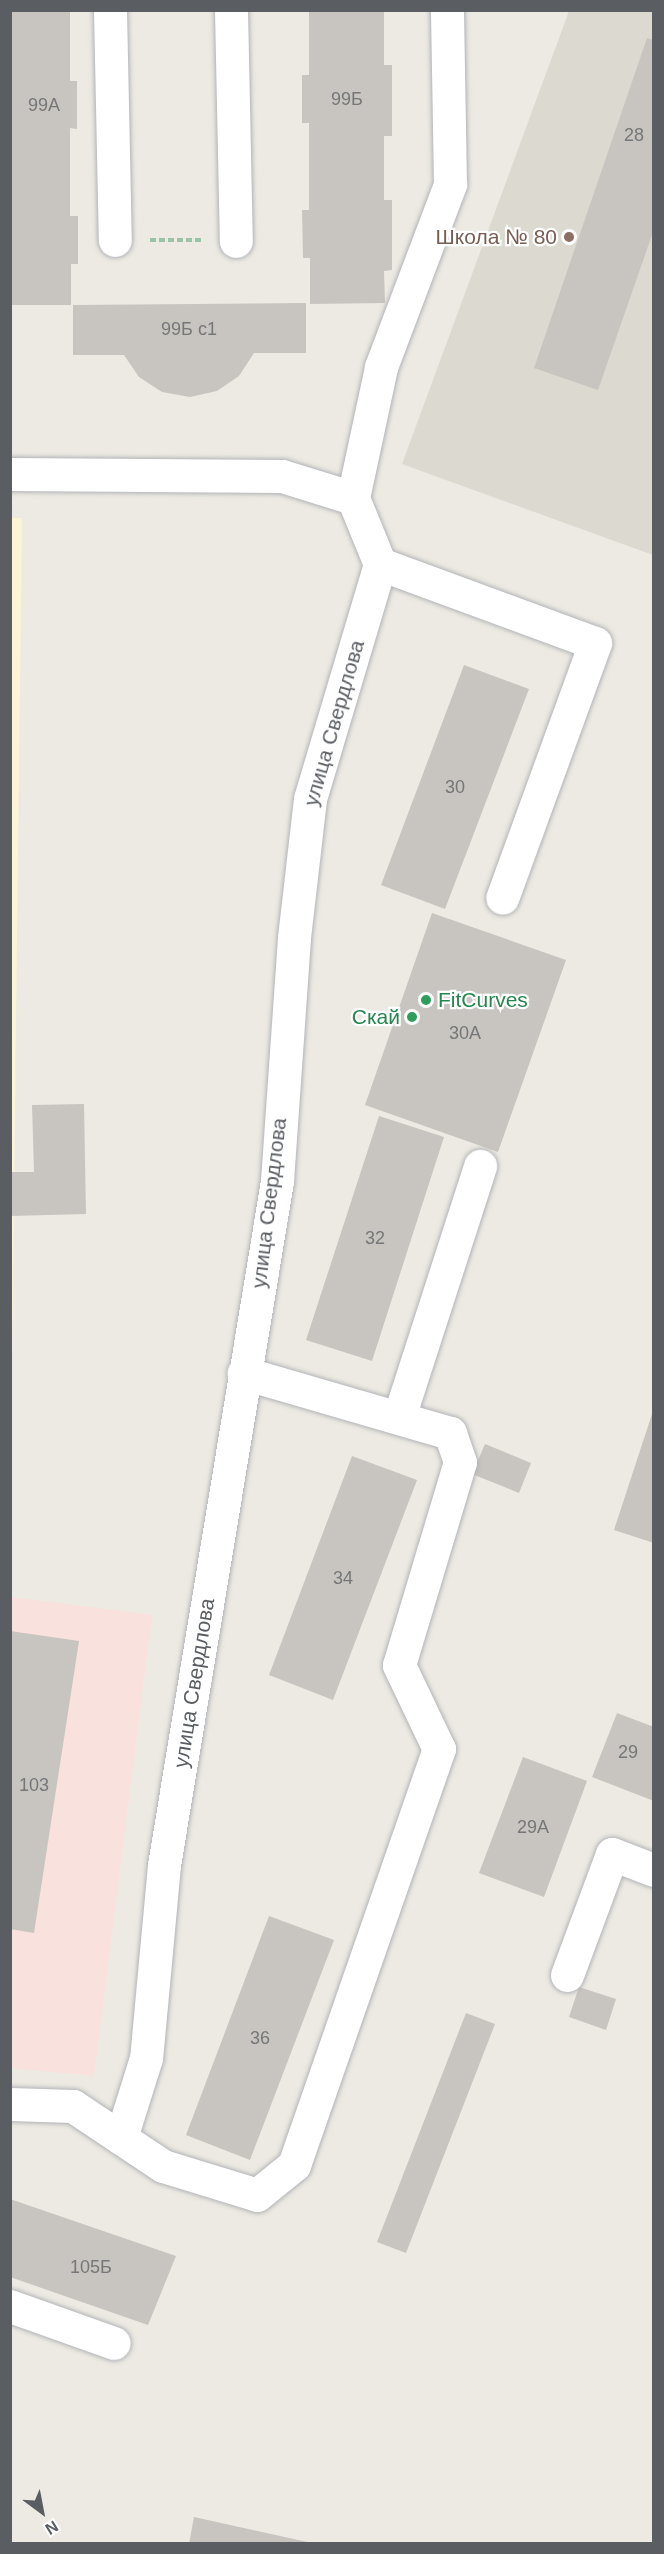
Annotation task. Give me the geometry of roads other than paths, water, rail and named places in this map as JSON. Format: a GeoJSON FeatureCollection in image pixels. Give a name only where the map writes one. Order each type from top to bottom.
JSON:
{"type":"FeatureCollection","features":[{"type":"Feature","properties":{"kind":"street"},"geometry":{"type":"LineString","coordinates":[[110,10],[115,240]]}},
{"type":"Feature","properties":{"kind":"street"},"geometry":{"type":"LineString","coordinates":[[231,10],[236,241]]}},
{"type":"Feature","properties":{"kind":"street"},"geometry":{"type":"LineString","coordinates":[[447,10],[450,184],[381,367],[353,498],[380,564],[595,643],[502,898]]}},
{"type":"Feature","properties":{"kind":"street"},"geometry":{"type":"LineString","coordinates":[[10,474],[282,476],[353,498]]}},
{"type":"Feature","properties":{"kind":"street","name":"улица Свердлова"},"geometry":{"type":"LineString","coordinates":[[121,2138],[146,2058],[164,1865],[277,1181],[294,938],[310,799],[380,564]]}},
{"type":"Feature","properties":{"kind":"street"},"geometry":{"type":"LineString","coordinates":[[399,1417],[480,1166]]}},
{"type":"Feature","properties":{"kind":"street"},"geometry":{"type":"LineString","coordinates":[[10,2104],[73,2106],[163,2166],[257,2194],[294,2165],[439,1749],[399,1665],[460,1462],[450,1433],[244,1372]]}},
{"type":"Feature","properties":{"kind":"street"},"geometry":{"type":"LineString","coordinates":[[567,1975],[612,1854],[654,1870]]}},
{"type":"Feature","properties":{"kind":"street"},"geometry":{"type":"LineString","coordinates":[[10,2306],[114,2343]]}},
{"type":"Feature","properties":{"kind":"place","name":"Школа № 80"},"geometry":{"type":"Point","coordinates":[569,237]}},
{"type":"Feature","properties":{"kind":"place","name":"FitCurves"},"geometry":{"type":"Point","coordinates":[426,1000]}},
{"type":"Feature","properties":{"kind":"place","name":"Скай"},"geometry":{"type":"Point","coordinates":[412,1017]}}]}
